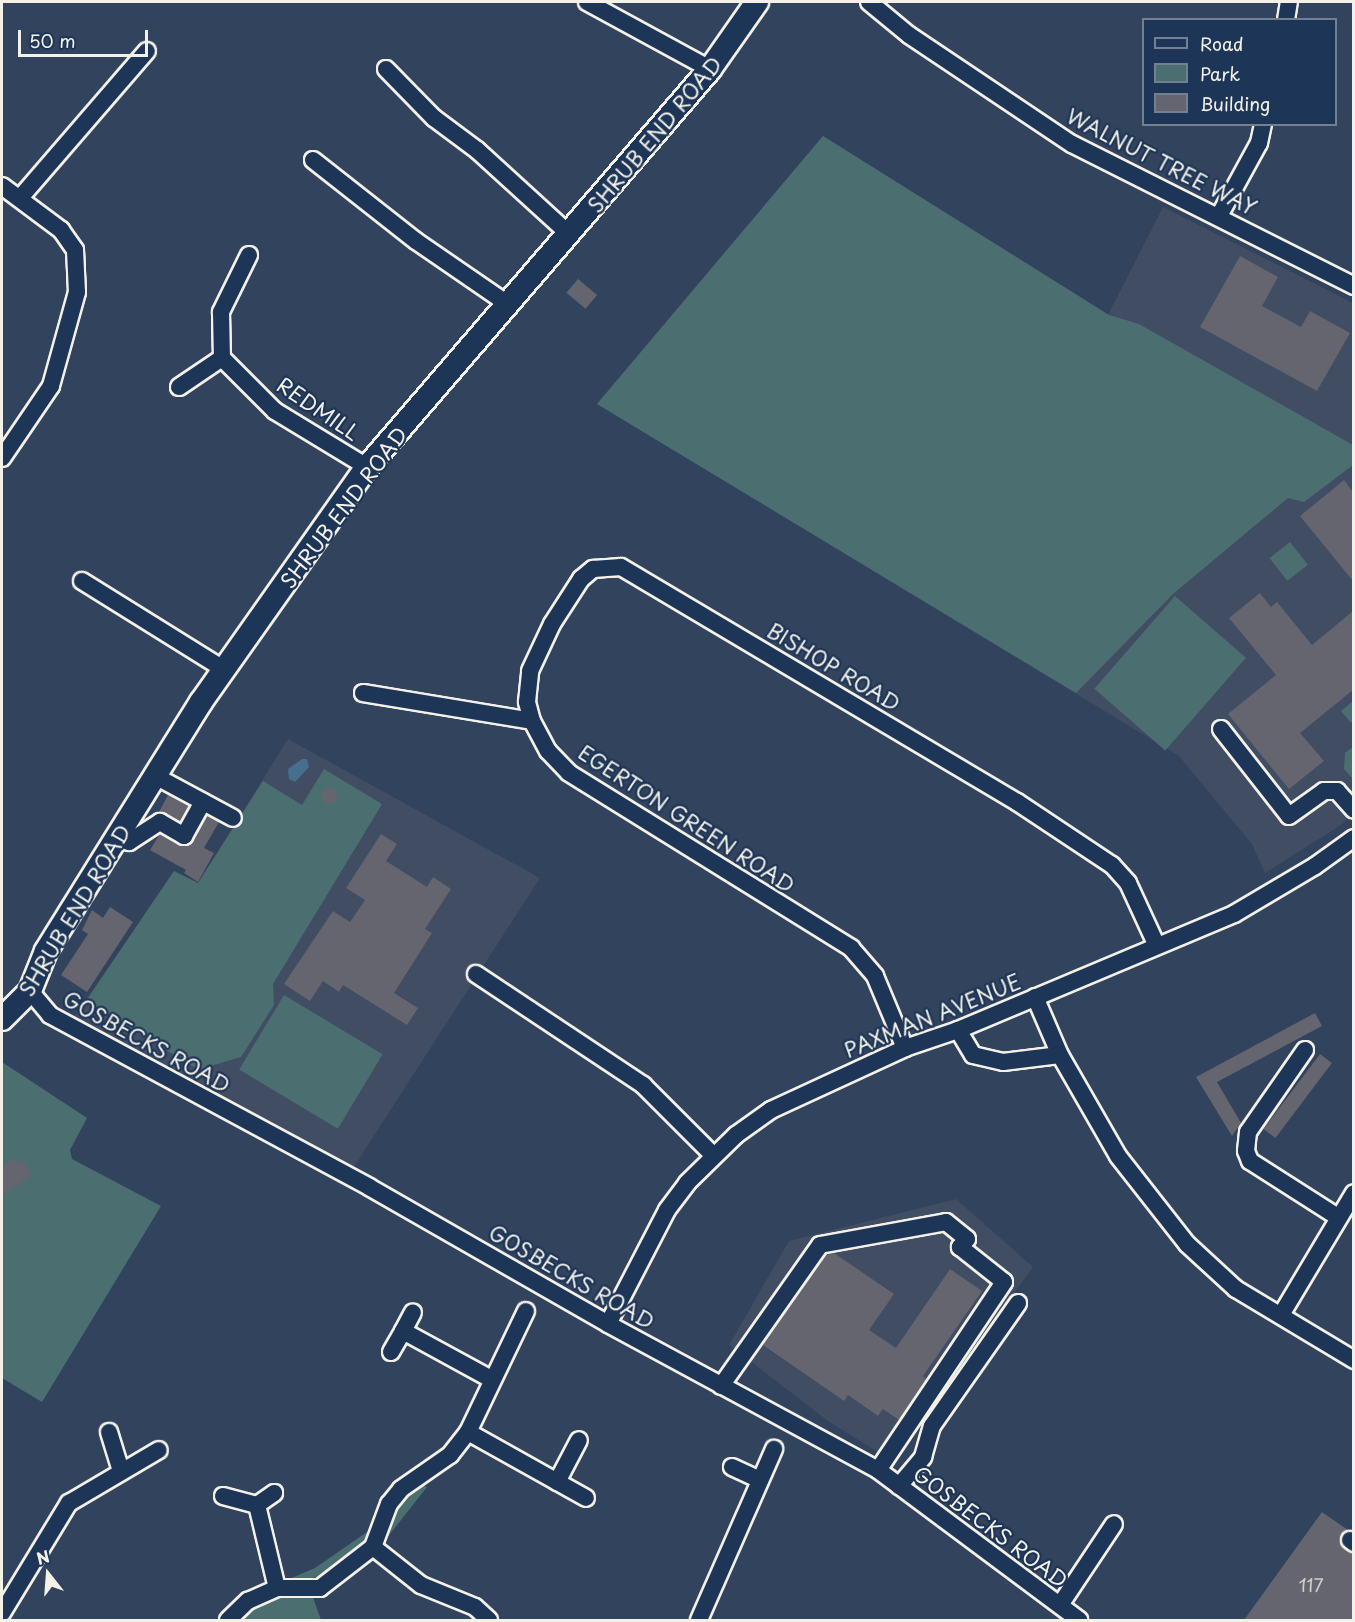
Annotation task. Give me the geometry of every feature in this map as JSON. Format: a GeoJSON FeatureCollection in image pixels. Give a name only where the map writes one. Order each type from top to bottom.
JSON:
{"type":"FeatureCollection","features":[{"type":"Feature","properties":{"kind":"main road","name":"SHRUB END ROAD"},"geometry":{"type":"LineString","coordinates":[[2,1019],[30,991],[46,951],[157,777],[201,702],[367,467],[570,235],[710,69],[757,2]]}},
{"type":"Feature","properties":{"kind":"street"},"geometry":{"type":"LineString","coordinates":[[587,2],[610,7],[710,69]]}},
{"type":"Feature","properties":{"kind":"street","name":"WALNUT TREE WAY"},"geometry":{"type":"LineString","coordinates":[[869,2],[909,35],[1072,144],[1219,216],[1353,286]]}},
{"type":"Feature","properties":{"kind":"street"},"geometry":{"type":"LineString","coordinates":[[1286,18],[1289,2]]}},
{"type":"Feature","properties":{"kind":"street"},"geometry":{"type":"LineString","coordinates":[[20,198],[147,51]]}},
{"type":"Feature","properties":{"kind":"street"},"geometry":{"type":"LineString","coordinates":[[386,69],[434,118],[477,150],[570,235]]}},
{"type":"Feature","properties":{"kind":"street"},"geometry":{"type":"LineString","coordinates":[[1219,216],[1259,143],[1263,126]]}},
{"type":"Feature","properties":{"kind":"street"},"geometry":{"type":"LineString","coordinates":[[313,160],[417,241],[509,305]]}},
{"type":"Feature","properties":{"kind":"street"},"geometry":{"type":"LineString","coordinates":[[2,186],[61,230],[75,250],[77,292],[51,386],[2,458]]}},
{"type":"Feature","properties":{"kind":"street"},"geometry":{"type":"LineString","coordinates":[[179,387],[222,358],[221,312],[249,255]]}},
{"type":"Feature","properties":{"kind":"street","name":"REDMILL"},"geometry":{"type":"LineString","coordinates":[[222,358],[275,411],[367,467]]}},
{"type":"Feature","properties":{"kind":"street","name":"BISHOP ROAD"},"geometry":{"type":"LineString","coordinates":[[532,721],[527,702],[530,671],[552,624],[581,579],[593,569],[621,567],[1017,802],[1112,865],[1128,883],[1157,946]]}},
{"type":"Feature","properties":{"kind":"street"},"geometry":{"type":"LineString","coordinates":[[82,581],[225,670]]}},
{"type":"Feature","properties":{"kind":"street"},"geometry":{"type":"LineString","coordinates":[[363,693],[532,721]]}},
{"type":"Feature","properties":{"kind":"street","name":"EGERTON GREEN ROAD"},"geometry":{"type":"LineString","coordinates":[[532,721],[548,752],[569,773],[851,948],[875,976],[905,1048]]}},
{"type":"Feature","properties":{"kind":"street"},"geometry":{"type":"LineString","coordinates":[[1221,729],[1289,816],[1324,791],[1337,791],[1353,810]]}},
{"type":"Feature","properties":{"kind":"street"},"geometry":{"type":"LineString","coordinates":[[157,777],[233,818]]}},
{"type":"Feature","properties":{"kind":"street"},"geometry":{"type":"LineString","coordinates":[[118,838],[129,842],[160,822],[184,836],[203,802]]}},
{"type":"Feature","properties":{"kind":"street","name":"PAXMAN AVENUE"},"geometry":{"type":"LineString","coordinates":[[608,1324],[667,1210],[687,1183],[714,1156],[771,1110],[905,1048],[958,1030],[1234,914],[1315,866],[1353,838]]}},
{"type":"Feature","properties":{"kind":"street"},"geometry":{"type":"LineString","coordinates":[[476,974],[643,1085],[714,1156]]}},
{"type":"Feature","properties":{"kind":"street","name":"GOSBECKS ROAD"},"geometry":{"type":"LineString","coordinates":[[30,991],[50,1015],[400,1204],[608,1324],[878,1470],[1068,1615]]}},
{"type":"Feature","properties":{"kind":"street"},"geometry":{"type":"LineString","coordinates":[[1035,998],[1060,1055],[1118,1156],[1187,1244],[1236,1289],[1353,1360]]}},
{"type":"Feature","properties":{"kind":"street"},"geometry":{"type":"LineString","coordinates":[[958,1030],[973,1055],[1003,1062],[1060,1055]]}},
{"type":"Feature","properties":{"kind":"street"},"geometry":{"type":"LineString","coordinates":[[1305,1050],[1248,1132],[1246,1151],[1250,1161],[1338,1217]]}},
{"type":"Feature","properties":{"kind":"street"},"geometry":{"type":"LineString","coordinates":[[1281,1315],[1353,1193]]}},
{"type":"Feature","properties":{"kind":"street"},"geometry":{"type":"LineString","coordinates":[[721,1386],[820,1245],[946,1222],[967,1239],[960,1247],[1004,1282],[878,1470]]}},
{"type":"Feature","properties":{"kind":"street"},"geometry":{"type":"LineString","coordinates":[[899,1486],[923,1457],[932,1426],[1018,1303]]}},
{"type":"Feature","properties":{"kind":"street"},"geometry":{"type":"LineString","coordinates":[[228,1620],[248,1601],[277,1588],[320,1588],[373,1547],[389,1504],[401,1489],[450,1455],[468,1431],[491,1379],[526,1311]]}},
{"type":"Feature","properties":{"kind":"street"},"geometry":{"type":"LineString","coordinates":[[391,1352],[413,1312]]}},
{"type":"Feature","properties":{"kind":"street"},"geometry":{"type":"LineString","coordinates":[[403,1331],[491,1379]]}},
{"type":"Feature","properties":{"kind":"street"},"geometry":{"type":"LineString","coordinates":[[468,1431],[586,1498]]}},
{"type":"Feature","properties":{"kind":"street"},"geometry":{"type":"LineString","coordinates":[[110,1432],[121,1471]]}},
{"type":"Feature","properties":{"kind":"street"},"geometry":{"type":"LineString","coordinates":[[557,1482],[579,1440]]}},
{"type":"Feature","properties":{"kind":"street"},"geometry":{"type":"LineString","coordinates":[[699,1620],[774,1449]]}},
{"type":"Feature","properties":{"kind":"street"},"geometry":{"type":"LineString","coordinates":[[2,1613],[69,1503],[159,1450]]}},
{"type":"Feature","properties":{"kind":"street"},"geometry":{"type":"LineString","coordinates":[[732,1467],[759,1480]]}},
{"type":"Feature","properties":{"kind":"street"},"geometry":{"type":"LineString","coordinates":[[257,1505],[274,1493]]}},
{"type":"Feature","properties":{"kind":"street"},"geometry":{"type":"LineString","coordinates":[[223,1496],[257,1505]]}},
{"type":"Feature","properties":{"kind":"street"},"geometry":{"type":"LineString","coordinates":[[257,1505],[277,1588]]}},
{"type":"Feature","properties":{"kind":"street"},"geometry":{"type":"LineString","coordinates":[[1068,1615],[1114,1524]]}},
{"type":"Feature","properties":{"kind":"street"},"geometry":{"type":"LineString","coordinates":[[373,1547],[421,1585],[475,1608],[489,1620]]}},
{"type":"Feature","properties":{"kind":"shaded area"},"geometry":{"type":"Polygon","coordinates":[[[823,136],[1108,315],[1163,207],[1353,303],[1353,814],[1341,825],[1265,873],[1252,844],[1179,756],[597,404],[823,136]]]}},
{"type":"Feature","properties":{"kind":"shaded area"},"geometry":{"type":"Polygon","coordinates":[[[288,739],[540,878],[348,1176],[68,1026],[174,871],[198,883],[288,739]]]}},
{"type":"Feature","properties":{"kind":"shaded area"},"geometry":{"type":"Polygon","coordinates":[[[302,759],[307,759],[309,767],[295,782],[289,779],[288,769],[302,759]]]}},
{"type":"Feature","properties":{"kind":"shaded area"},"geometry":{"type":"Polygon","coordinates":[[[956,1199],[1033,1267],[894,1462],[828,1421],[729,1345],[789,1241],[956,1199]]]}},
{"type":"Feature","properties":{"kind":"green space"},"geometry":{"type":"Polygon","coordinates":[[[823,136],[1109,315],[1139,324],[1353,445],[1353,465],[1304,502],[1288,498],[1173,594],[1076,693],[597,404],[823,136]]]}},
{"type":"Feature","properties":{"kind":"green space"},"geometry":{"type":"Polygon","coordinates":[[[1290,542],[1308,565],[1287,581],[1270,558],[1290,542]]]}},
{"type":"Feature","properties":{"kind":"green space"},"geometry":{"type":"Polygon","coordinates":[[[1175,596],[1246,658],[1165,750],[1094,689],[1175,596]]]}},
{"type":"Feature","properties":{"kind":"green space"},"geometry":{"type":"Polygon","coordinates":[[[1353,701],[1353,721],[1351,723],[1341,711],[1353,701]]]}},
{"type":"Feature","properties":{"kind":"green space"},"geometry":{"type":"Polygon","coordinates":[[[1353,747],[1353,779],[1344,769],[1345,753],[1353,747]]]}},
{"type":"Feature","properties":{"kind":"green space"},"geometry":{"type":"Polygon","coordinates":[[[324,769],[382,804],[273,984],[274,1005],[241,1057],[214,1065],[207,1075],[86,1001],[174,871],[198,883],[263,781],[302,805],[324,769]]]}},
{"type":"Feature","properties":{"kind":"green space"},"geometry":{"type":"Polygon","coordinates":[[[284,995],[383,1054],[338,1129],[239,1070],[284,995]]]}},
{"type":"Feature","properties":{"kind":"green space"},"geometry":{"type":"Polygon","coordinates":[[[2,1062],[87,1118],[70,1150],[72,1159],[161,1206],[42,1402],[2,1378],[2,1062]]]}},
{"type":"Feature","properties":{"kind":"green space"},"geometry":{"type":"Polygon","coordinates":[[[421,1485],[427,1487],[386,1539],[402,1500],[421,1485]]]}},
{"type":"Feature","properties":{"kind":"green space"},"geometry":{"type":"Polygon","coordinates":[[[370,1530],[361,1549],[326,1574],[301,1581],[289,1579],[315,1568],[370,1530]]]}},
{"type":"Feature","properties":{"kind":"green space"},"geometry":{"type":"Polygon","coordinates":[[[311,1592],[321,1620],[237,1620],[243,1612],[268,1599],[311,1592]]]}},
{"type":"Feature","properties":{"kind":"building"},"geometry":{"type":"Polygon","coordinates":[[[1240,256],[1278,277],[1262,306],[1301,327],[1310,311],[1350,333],[1317,391],[1200,327],[1240,256]]]}},
{"type":"Feature","properties":{"kind":"building"},"geometry":{"type":"Polygon","coordinates":[[[578,279],[597,295],[586,309],[566,293],[578,279]]]}},
{"type":"Feature","properties":{"kind":"building"},"geometry":{"type":"Polygon","coordinates":[[[1344,480],[1353,492],[1353,581],[1300,516],[1344,480]]]}},
{"type":"Feature","properties":{"kind":"building"},"geometry":{"type":"Polygon","coordinates":[[[1260,593],[1271,607],[1277,602],[1312,645],[1353,611],[1353,690],[1300,733],[1324,761],[1289,789],[1228,714],[1276,675],[1229,618],[1260,593]]]}},
{"type":"Feature","properties":{"kind":"building"},"geometry":{"type":"Polygon","coordinates":[[[329,788],[337,796],[329,804],[321,796],[329,788]]]}},
{"type":"Feature","properties":{"kind":"building"},"geometry":{"type":"Polygon","coordinates":[[[168,795],[189,806],[180,823],[159,812],[168,795]]]}},
{"type":"Feature","properties":{"kind":"building"},"geometry":{"type":"Polygon","coordinates":[[[207,816],[219,822],[204,848],[214,853],[198,882],[184,873],[186,870],[150,850],[160,834],[179,845],[190,845],[207,816]]]}},
{"type":"Feature","properties":{"kind":"building"},"geometry":{"type":"Polygon","coordinates":[[[381,834],[397,844],[386,861],[427,887],[433,877],[451,889],[425,929],[432,933],[394,993],[418,1008],[407,1025],[343,985],[339,992],[323,981],[310,1001],[284,984],[333,911],[350,922],[365,900],[346,888],[381,834]]]}},
{"type":"Feature","properties":{"kind":"building"},"geometry":{"type":"Polygon","coordinates":[[[110,907],[133,922],[87,992],[61,975],[88,934],[82,930],[92,910],[103,918],[110,907]]]}},
{"type":"Feature","properties":{"kind":"building"},"geometry":{"type":"Polygon","coordinates":[[[1315,1013],[1322,1026],[1217,1082],[1241,1123],[1232,1136],[1196,1077],[1315,1013]]]}},
{"type":"Feature","properties":{"kind":"building"},"geometry":{"type":"Polygon","coordinates":[[[1320,1054],[1332,1063],[1275,1138],[1263,1129],[1320,1054]]]}},
{"type":"Feature","properties":{"kind":"building"},"geometry":{"type":"Polygon","coordinates":[[[15,1159],[18,1164],[24,1160],[32,1175],[2,1196],[2,1166],[15,1159]]]}},
{"type":"Feature","properties":{"kind":"building"},"geometry":{"type":"Polygon","coordinates":[[[834,1253],[894,1294],[869,1330],[896,1348],[950,1269],[982,1291],[923,1376],[926,1379],[899,1420],[883,1409],[878,1416],[848,1395],[844,1401],[763,1345],[826,1255],[834,1253]]]}},
{"type":"Feature","properties":{"kind":"building"},"geometry":{"type":"Polygon","coordinates":[[[1322,1512],[1348,1530],[1340,1539],[1343,1548],[1353,1553],[1353,1620],[1244,1620],[1322,1512]]]}}]}
